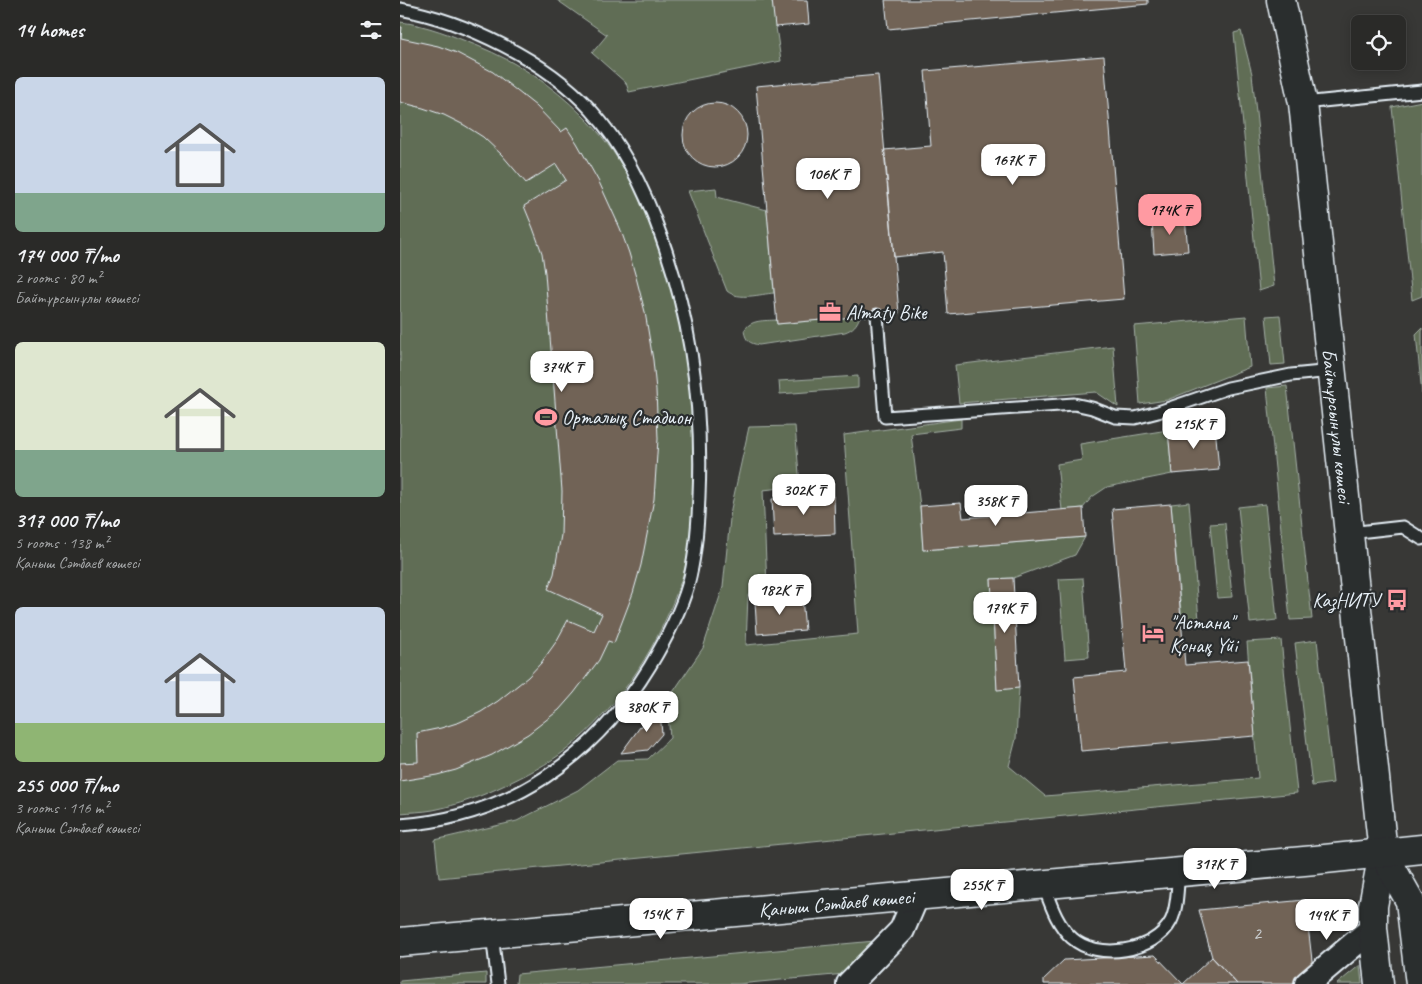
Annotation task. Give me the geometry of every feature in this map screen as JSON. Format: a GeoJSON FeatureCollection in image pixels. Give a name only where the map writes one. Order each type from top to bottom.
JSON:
{"type":"FeatureCollection","features":[{"type":"Feature","properties":{"kind":"main road","name":"Байтұрсынұлы көшесі"},"geometry":{"type":"LineString","coordinates":[[1281,0],[1303,103],[1383,853],[1372,906],[1379,984]]}},
{"type":"Feature","properties":{"kind":"main road","name":"Қаныш Сәтбаев көшесі"},"geometry":{"type":"LineString","coordinates":[[400,942],[1422,849]]}},
{"type":"Feature","properties":{"kind":"main road","name":"Байтұрсынұлы көшесі"},"geometry":{"type":"LineString","coordinates":[[1383,853],[1410,901],[1420,984]]}},
{"type":"Feature","properties":{"kind":"street"},"geometry":{"type":"LineString","coordinates":[[849,984],[902,930],[917,895]]}},
{"type":"Feature","properties":{"kind":"street"},"geometry":{"type":"LineString","coordinates":[[1307,984],[1373,928]]}},
{"type":"Feature","properties":{"kind":"lane"},"geometry":{"type":"LineString","coordinates":[[400,9],[452,22],[518,54],[547,72],[570,90],[590,109],[612,135],[646,194],[677,284],[693,358],[698,398],[700,478],[695,547],[688,585],[678,611],[656,655],[625,703],[604,728],[559,769],[533,786],[506,799],[472,812],[436,821],[400,825]]}},
{"type":"Feature","properties":{"kind":"lane"},"geometry":{"type":"LineString","coordinates":[[1303,103],[1422,91]]}},
{"type":"Feature","properties":{"kind":"lane"},"geometry":{"type":"LineString","coordinates":[[877,315],[885,418],[1074,404],[1092,408],[1114,417],[1136,418],[1228,388],[1291,375],[1332,371]]}},
{"type":"Feature","properties":{"kind":"lane"},"geometry":{"type":"LineString","coordinates":[[1349,533],[1402,527],[1422,539]]}},
{"type":"Feature","properties":{"kind":"lane"},"geometry":{"type":"LineString","coordinates":[[1043,884],[1056,916],[1071,938],[1090,948],[1099,950],[1130,949],[1154,940],[1170,923],[1175,907],[1179,872]]}},
{"type":"Feature","properties":{"kind":"lane"},"geometry":{"type":"LineString","coordinates":[[492,934],[498,984]]}},
{"type":"Feature","properties":{"kind":"green space"},"geometry":{"type":"Polygon","coordinates":[[[557,0],[772,0],[781,61],[629,92],[626,83],[592,53],[607,35],[557,0]]]}},
{"type":"Feature","properties":{"kind":"green space","name":"Орталық Стадион"},"geometry":{"type":"Polygon","coordinates":[[[400,22],[430,28],[449,35],[492,52],[520,67],[546,84],[571,104],[589,122],[613,152],[636,192],[659,250],[676,309],[691,400],[693,461],[691,533],[683,575],[674,600],[651,648],[622,693],[586,732],[566,750],[544,765],[496,789],[452,806],[429,811],[400,813],[400,22]]]}},
{"type":"Feature","properties":{"kind":"green space"},"geometry":{"type":"Polygon","coordinates":[[[1241,31],[1252,74],[1274,286],[1259,291],[1234,33],[1241,31]]]}},
{"type":"Feature","properties":{"kind":"green space"},"geometry":{"type":"Polygon","coordinates":[[[1422,101],[1422,296],[1412,300],[1392,107],[1422,101]]]}},
{"type":"Feature","properties":{"kind":"green space"},"geometry":{"type":"Polygon","coordinates":[[[716,188],[717,197],[767,210],[774,293],[737,296],[727,291],[688,191],[716,188]]]}},
{"type":"Feature","properties":{"kind":"green space"},"geometry":{"type":"Polygon","coordinates":[[[1280,315],[1285,364],[1271,365],[1266,316],[1280,315]]]}},
{"type":"Feature","properties":{"kind":"green space"},"geometry":{"type":"Polygon","coordinates":[[[860,316],[858,322],[845,332],[759,345],[748,341],[744,331],[750,324],[763,321],[776,320],[777,324],[860,316]]]}},
{"type":"Feature","properties":{"kind":"green space"},"geometry":{"type":"Polygon","coordinates":[[[1246,316],[1250,367],[1167,400],[1140,404],[1134,326],[1246,316]]]}},
{"type":"Feature","properties":{"kind":"green space"},"geometry":{"type":"Polygon","coordinates":[[[1422,328],[1422,394],[1416,334],[1422,328]]]}},
{"type":"Feature","properties":{"kind":"green space"},"geometry":{"type":"Polygon","coordinates":[[[1113,346],[1118,407],[1096,392],[959,403],[955,365],[1113,346]]]}},
{"type":"Feature","properties":{"kind":"green space"},"geometry":{"type":"Polygon","coordinates":[[[858,376],[858,388],[780,394],[779,381],[858,376]]]}},
{"type":"Feature","properties":{"kind":"green space"},"geometry":{"type":"Polygon","coordinates":[[[1287,386],[1312,619],[1290,620],[1267,388],[1287,386]]]}},
{"type":"Feature","properties":{"kind":"green space"},"geometry":{"type":"Polygon","coordinates":[[[961,419],[961,428],[911,434],[920,506],[923,550],[1085,537],[1075,555],[1013,578],[991,579],[997,689],[1019,688],[1016,739],[1009,766],[1045,796],[1258,778],[1247,642],[1281,640],[1297,793],[439,878],[435,840],[517,821],[578,790],[617,760],[648,759],[670,738],[667,701],[703,648],[723,587],[731,509],[749,427],[795,426],[800,486],[763,490],[767,587],[748,595],[746,645],[858,634],[844,435],[961,419]]]}},
{"type":"Feature","properties":{"kind":"green space"},"geometry":{"type":"Polygon","coordinates":[[[1168,430],[1172,474],[1107,487],[1092,497],[1083,508],[1062,510],[1057,464],[1082,460],[1080,444],[1168,430]]]}},
{"type":"Feature","properties":{"kind":"green space"},"geometry":{"type":"Polygon","coordinates":[[[1189,502],[1199,620],[1182,622],[1171,504],[1189,502]]]}},
{"type":"Feature","properties":{"kind":"green space"},"geometry":{"type":"Polygon","coordinates":[[[1265,504],[1277,620],[1250,623],[1238,507],[1265,504]]]}},
{"type":"Feature","properties":{"kind":"green space"},"geometry":{"type":"Polygon","coordinates":[[[1225,523],[1232,597],[1217,598],[1210,524],[1225,523]]]}},
{"type":"Feature","properties":{"kind":"green space"},"geometry":{"type":"Polygon","coordinates":[[[1083,578],[1089,657],[1065,659],[1059,579],[1083,578]]]}},
{"type":"Feature","properties":{"kind":"green space"},"geometry":{"type":"Polygon","coordinates":[[[1317,640],[1333,783],[1312,786],[1295,643],[1317,640]]]}},
{"type":"Feature","properties":{"kind":"green space"},"geometry":{"type":"Polygon","coordinates":[[[875,941],[845,974],[738,984],[516,984],[517,974],[875,941]]]}},
{"type":"Feature","properties":{"kind":"green space"},"geometry":{"type":"Polygon","coordinates":[[[1360,965],[1362,984],[1337,984],[1360,965]]]}},
{"type":"Feature","properties":{"kind":"green space"},"geometry":{"type":"Polygon","coordinates":[[[486,973],[486,984],[400,984],[400,981],[486,973]]]}},
{"type":"Feature","properties":{"kind":"building"},"geometry":{"type":"Polygon","coordinates":[[[772,0],[807,0],[809,24],[775,27],[772,0]]]}},
{"type":"Feature","properties":{"kind":"building"},"geometry":{"type":"Polygon","coordinates":[[[885,0],[1148,0],[1148,4],[888,29],[885,0]]]}},
{"type":"Feature","properties":{"kind":"building","name":"Орталық Стадион"},"geometry":{"type":"Polygon","coordinates":[[[400,27],[402,27],[401,38],[438,46],[457,53],[493,72],[536,106],[561,132],[567,128],[577,143],[599,182],[620,228],[637,281],[645,312],[653,360],[658,439],[654,499],[641,565],[633,593],[614,643],[608,641],[599,660],[559,710],[528,734],[492,755],[456,770],[400,781],[400,763],[418,762],[417,733],[460,722],[481,712],[528,677],[556,642],[568,620],[594,631],[602,614],[548,589],[554,574],[561,535],[562,491],[545,273],[542,253],[524,206],[566,180],[556,164],[526,183],[502,155],[483,137],[444,115],[400,102],[400,27]]]}},
{"type":"Feature","properties":{"kind":"building"},"geometry":{"type":"Polygon","coordinates":[[[1104,56],[1124,299],[948,314],[943,252],[894,257],[884,150],[931,146],[925,71],[1104,56]]]}},
{"type":"Feature","properties":{"kind":"building"},"geometry":{"type":"Polygon","coordinates":[[[878,75],[899,313],[777,324],[756,86],[878,75]]]}},
{"type":"Feature","properties":{"kind":"building"},"geometry":{"type":"Polygon","coordinates":[[[715,103],[733,109],[741,117],[747,135],[741,153],[733,161],[715,167],[697,161],[689,153],[683,135],[689,117],[697,109],[715,103]]]}},
{"type":"Feature","properties":{"kind":"building"},"geometry":{"type":"Polygon","coordinates":[[[1185,217],[1188,251],[1154,254],[1152,220],[1185,217]]]}},
{"type":"Feature","properties":{"kind":"building"},"geometry":{"type":"Polygon","coordinates":[[[1215,426],[1219,470],[1172,474],[1168,430],[1215,426]]]}},
{"type":"Feature","properties":{"kind":"building"},"geometry":{"type":"Polygon","coordinates":[[[834,496],[835,534],[774,537],[772,499],[834,496]]]}},
{"type":"Feature","properties":{"kind":"building"},"geometry":{"type":"Polygon","coordinates":[[[961,503],[963,518],[1083,508],[1085,537],[923,550],[920,506],[961,503]]]}},
{"type":"Feature","properties":{"kind":"building","name":"\"Астана\" Қонақ Үйі"},"geometry":{"type":"Polygon","coordinates":[[[1171,504],[1185,665],[1248,660],[1255,736],[1081,751],[1074,677],[1126,672],[1112,509],[1171,504]]]}},
{"type":"Feature","properties":{"kind":"building"},"geometry":{"type":"Polygon","coordinates":[[[1013,578],[1019,688],[997,690],[991,579],[1013,578]]]}},
{"type":"Feature","properties":{"kind":"building"},"geometry":{"type":"Polygon","coordinates":[[[802,598],[805,630],[757,634],[755,602],[802,598]]]}},
{"type":"Feature","properties":{"kind":"building"},"geometry":{"type":"Polygon","coordinates":[[[659,701],[662,734],[648,750],[621,753],[659,701]]]}},
{"type":"Feature","properties":{"kind":"building"},"geometry":{"type":"Polygon","coordinates":[[[1305,900],[1313,969],[1296,984],[1237,984],[1212,957],[1199,910],[1305,900]]]}},
{"type":"Feature","properties":{"kind":"building"},"geometry":{"type":"Polygon","coordinates":[[[1155,955],[1183,984],[1044,984],[1044,979],[1064,960],[1155,955]]]}},
{"type":"Feature","properties":{"kind":"building"},"geometry":{"type":"Polygon","coordinates":[[[1212,957],[1237,984],[1183,984],[1212,957]]]}},
{"type":"Feature","properties":{"kind":"place","name":"Almaty Bike"},"geometry":{"type":"Point","coordinates":[830,312]}},
{"type":"Feature","properties":{"kind":"place","name":"Орталық Стадион"},"geometry":{"type":"Point","coordinates":[546,417]}},
{"type":"Feature","properties":{"kind":"place","name":"КазНИТУ"},"geometry":{"type":"Point","coordinates":[1397,600]}},
{"type":"Feature","properties":{"kind":"place","name":"\"Астана\" Қонақ Үйі"},"geometry":{"type":"Point","coordinates":[1153,633]}}]}
